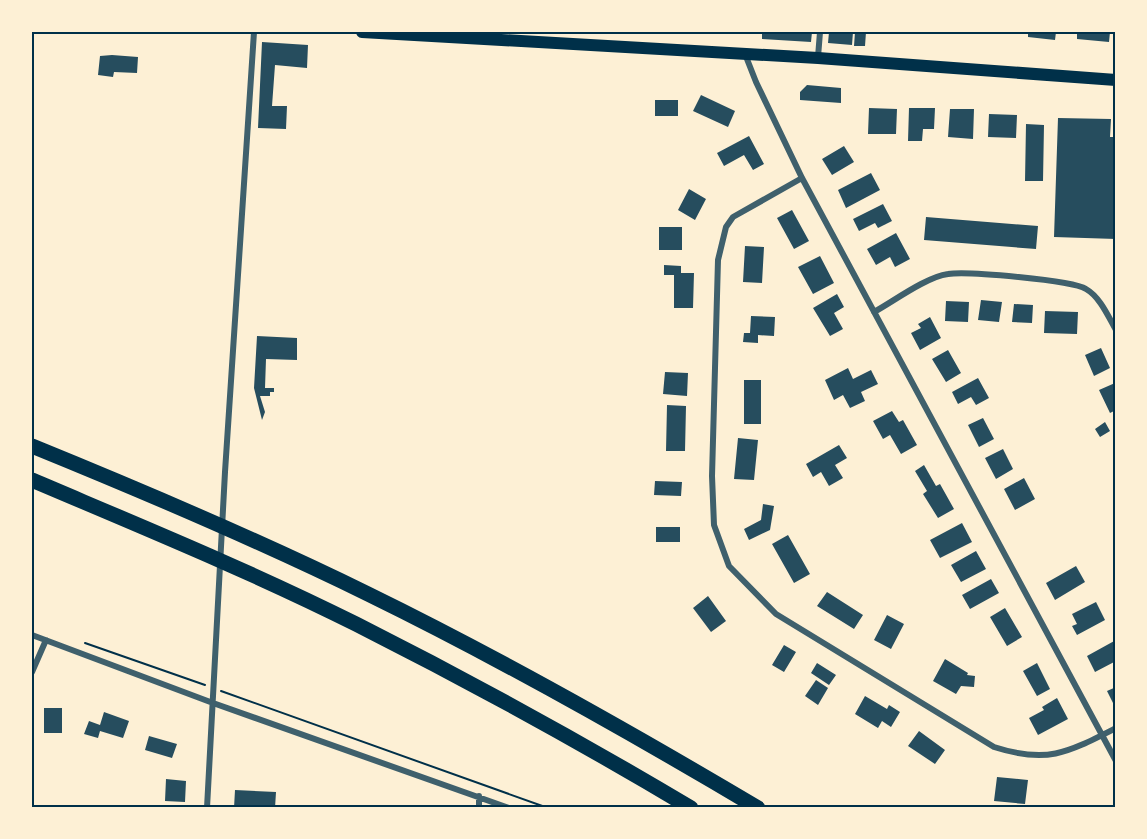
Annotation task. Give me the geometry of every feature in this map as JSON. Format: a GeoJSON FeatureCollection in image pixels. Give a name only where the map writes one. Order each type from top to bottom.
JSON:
{"type":"FeatureCollection","features":[{"type":"Feature","properties":{"kind":"highway"},"geometry":{"type":"LineString","coordinates":[[32,446],[183,508],[367,594],[525,675],[758,807]]}},
{"type":"Feature","properties":{"kind":"highway"},"geometry":{"type":"LineString","coordinates":[[32,480],[176,541],[354,624],[512,706],[691,807]]}},
{"type":"Feature","properties":{"kind":"main road"},"geometry":{"type":"LineString","coordinates":[[362,32],[818,58],[1116,80]]}},
{"type":"Feature","properties":{"kind":"street"},"geometry":{"type":"LineString","coordinates":[[207,807],[225,472],[254,32]]}},
{"type":"Feature","properties":{"kind":"street"},"geometry":{"type":"LineString","coordinates":[[818,58],[820,32]]}},
{"type":"Feature","properties":{"kind":"street"},"geometry":{"type":"LineString","coordinates":[[745,54],[802,178],[1116,760]]}},
{"type":"Feature","properties":{"kind":"street"},"geometry":{"type":"LineString","coordinates":[[802,178],[733,218],[726,227],[718,260],[711,476],[714,525],[729,566],[776,614],[994,747],[1022,757],[1053,756],[1116,728]]}},
{"type":"Feature","properties":{"kind":"street"},"geometry":{"type":"LineString","coordinates":[[874,312],[946,274],[964,273],[1062,283],[1086,288],[1101,304],[1116,330]]}},
{"type":"Feature","properties":{"kind":"street"},"geometry":{"type":"LineString","coordinates":[[32,635],[213,703],[509,807]]}},
{"type":"Feature","properties":{"kind":"street"},"geometry":{"type":"LineString","coordinates":[[32,672],[46,640]]}},
{"type":"Feature","properties":{"kind":"street"},"geometry":{"type":"LineString","coordinates":[[479,796],[479,807]]}},
{"type":"Feature","properties":{"kind":"path"},"geometry":{"type":"LineString","coordinates":[[79,641],[548,807]]}},
{"type":"Feature","properties":{"kind":"building"},"geometry":{"type":"Polygon","coordinates":[[[762,32],[812,32],[811,42],[762,39],[762,32]]]}},
{"type":"Feature","properties":{"kind":"building"},"geometry":{"type":"Polygon","coordinates":[[[829,32],[853,32],[852,45],[828,43],[829,32]]]}},
{"type":"Feature","properties":{"kind":"building"},"geometry":{"type":"Polygon","coordinates":[[[855,32],[866,32],[865,46],[854,46],[855,32]]]}},
{"type":"Feature","properties":{"kind":"building"},"geometry":{"type":"Polygon","coordinates":[[[1028,32],[1056,32],[1055,40],[1028,37],[1028,32]]]}},
{"type":"Feature","properties":{"kind":"building"},"geometry":{"type":"Polygon","coordinates":[[[1077,32],[1110,32],[1109,42],[1077,39],[1077,32]]]}},
{"type":"Feature","properties":{"kind":"building"},"geometry":{"type":"Polygon","coordinates":[[[262,42],[308,45],[307,68],[275,65],[272,106],[287,106],[286,129],[258,128],[262,42]]]}},
{"type":"Feature","properties":{"kind":"building"},"geometry":{"type":"Polygon","coordinates":[[[100,56],[138,57],[137,73],[114,72],[113,77],[98,75],[100,56]]]}},
{"type":"Feature","properties":{"kind":"building"},"geometry":{"type":"Polygon","coordinates":[[[807,85],[841,88],[841,103],[800,100],[800,92],[807,85]]]}},
{"type":"Feature","properties":{"kind":"building"},"geometry":{"type":"Polygon","coordinates":[[[701,95],[735,111],[728,127],[693,111],[701,95]]]}},
{"type":"Feature","properties":{"kind":"building"},"geometry":{"type":"Polygon","coordinates":[[[655,100],[678,100],[678,116],[655,116],[655,100]]]}},
{"type":"Feature","properties":{"kind":"building"},"geometry":{"type":"Polygon","coordinates":[[[869,108],[897,109],[896,134],[868,134],[869,108]]]}},
{"type":"Feature","properties":{"kind":"building"},"geometry":{"type":"Polygon","coordinates":[[[909,108],[935,108],[934,129],[923,129],[922,141],[908,141],[909,108]]]}},
{"type":"Feature","properties":{"kind":"building"},"geometry":{"type":"Polygon","coordinates":[[[950,109],[974,109],[973,139],[948,137],[950,109]]]}},
{"type":"Feature","properties":{"kind":"building"},"geometry":{"type":"Polygon","coordinates":[[[989,114],[1017,115],[1016,138],[988,137],[989,114]]]}},
{"type":"Feature","properties":{"kind":"building"},"geometry":{"type":"Polygon","coordinates":[[[1058,118],[1111,119],[1110,137],[1116,137],[1116,239],[1054,237],[1058,118]]]}},
{"type":"Feature","properties":{"kind":"building"},"geometry":{"type":"Polygon","coordinates":[[[1026,124],[1044,125],[1043,181],[1025,181],[1026,124]]]}},
{"type":"Feature","properties":{"kind":"building"},"geometry":{"type":"Polygon","coordinates":[[[749,136],[764,164],[753,170],[744,155],[724,166],[717,153],[749,136]]]}},
{"type":"Feature","properties":{"kind":"building"},"geometry":{"type":"Polygon","coordinates":[[[844,146],[854,162],[832,175],[822,159],[844,146]]]}},
{"type":"Feature","properties":{"kind":"building"},"geometry":{"type":"Polygon","coordinates":[[[871,173],[880,190],[846,208],[838,190],[871,173]]]}},
{"type":"Feature","properties":{"kind":"building"},"geometry":{"type":"Polygon","coordinates":[[[689,189],[706,199],[695,220],[678,210],[689,189]]]}},
{"type":"Feature","properties":{"kind":"building"},"geometry":{"type":"Polygon","coordinates":[[[883,204],[892,221],[878,228],[875,223],[859,231],[853,219],[883,204]]]}},
{"type":"Feature","properties":{"kind":"building"},"geometry":{"type":"Polygon","coordinates":[[[792,210],[809,241],[794,249],[777,218],[792,210]]]}},
{"type":"Feature","properties":{"kind":"building"},"geometry":{"type":"Polygon","coordinates":[[[926,217],[1038,226],[1036,249],[924,240],[926,217]]]}},
{"type":"Feature","properties":{"kind":"building"},"geometry":{"type":"Polygon","coordinates":[[[659,227],[682,227],[682,250],[659,250],[659,227]]]}},
{"type":"Feature","properties":{"kind":"building"},"geometry":{"type":"Polygon","coordinates":[[[896,233],[910,259],[895,267],[890,257],[876,265],[867,249],[896,233]]]}},
{"type":"Feature","properties":{"kind":"building"},"geometry":{"type":"Polygon","coordinates":[[[745,246],[764,247],[762,283],[743,282],[745,246]]]}},
{"type":"Feature","properties":{"kind":"building"},"geometry":{"type":"Polygon","coordinates":[[[820,256],[834,283],[813,294],[798,267],[820,256]]]}},
{"type":"Feature","properties":{"kind":"building"},"geometry":{"type":"Polygon","coordinates":[[[664,265],[681,266],[681,273],[694,273],[693,308],[674,308],[674,275],[664,275],[664,265]]]}},
{"type":"Feature","properties":{"kind":"building"},"geometry":{"type":"Polygon","coordinates":[[[837,294],[844,307],[834,313],[843,329],[830,336],[813,308],[837,294]]]}},
{"type":"Feature","properties":{"kind":"building"},"geometry":{"type":"Polygon","coordinates":[[[981,300],[1002,302],[999,322],[978,320],[981,300]]]}},
{"type":"Feature","properties":{"kind":"building"},"geometry":{"type":"Polygon","coordinates":[[[946,301],[969,302],[968,322],[945,321],[946,301]]]}},
{"type":"Feature","properties":{"kind":"building"},"geometry":{"type":"Polygon","coordinates":[[[1014,304],[1033,305],[1032,323],[1012,322],[1014,304]]]}},
{"type":"Feature","properties":{"kind":"building"},"geometry":{"type":"Polygon","coordinates":[[[1045,311],[1078,312],[1077,334],[1044,333],[1045,311]]]}},
{"type":"Feature","properties":{"kind":"building"},"geometry":{"type":"Polygon","coordinates":[[[751,316],[775,317],[774,336],[758,335],[758,343],[743,342],[744,333],[750,333],[751,316]]]}},
{"type":"Feature","properties":{"kind":"building"},"geometry":{"type":"Polygon","coordinates":[[[930,317],[941,338],[920,350],[911,333],[921,328],[918,324],[930,317]]]}},
{"type":"Feature","properties":{"kind":"building"},"geometry":{"type":"Polygon","coordinates":[[[257,336],[297,338],[297,360],[266,359],[265,388],[274,388],[274,392],[270,392],[270,396],[260,396],[265,412],[262,420],[254,388],[257,336]]]}},
{"type":"Feature","properties":{"kind":"building"},"geometry":{"type":"Polygon","coordinates":[[[1101,348],[1110,368],[1094,376],[1085,355],[1101,348]]]}},
{"type":"Feature","properties":{"kind":"building"},"geometry":{"type":"Polygon","coordinates":[[[948,350],[961,373],[946,382],[932,359],[948,350]]]}},
{"type":"Feature","properties":{"kind":"building"},"geometry":{"type":"Polygon","coordinates":[[[848,368],[853,379],[871,370],[878,384],[861,392],[865,401],[850,408],[843,395],[834,400],[825,380],[848,368]]]}},
{"type":"Feature","properties":{"kind":"building"},"geometry":{"type":"Polygon","coordinates":[[[665,372],[688,373],[687,396],[663,394],[665,372]]]}},
{"type":"Feature","properties":{"kind":"building"},"geometry":{"type":"Polygon","coordinates":[[[978,378],[989,398],[976,405],[971,397],[958,404],[952,392],[978,378]]]}},
{"type":"Feature","properties":{"kind":"building"},"geometry":{"type":"Polygon","coordinates":[[[744,380],[761,380],[761,424],[744,424],[744,380]]]}},
{"type":"Feature","properties":{"kind":"building"},"geometry":{"type":"Polygon","coordinates":[[[1115,383],[1116,410],[1110,413],[1099,390],[1115,383]]]}},
{"type":"Feature","properties":{"kind":"building"},"geometry":{"type":"Polygon","coordinates":[[[667,405],[686,406],[685,451],[666,451],[667,405]]]}},
{"type":"Feature","properties":{"kind":"building"},"geometry":{"type":"Polygon","coordinates":[[[892,411],[899,422],[903,420],[917,445],[901,454],[890,435],[883,439],[873,421],[892,411]]]}},
{"type":"Feature","properties":{"kind":"building"},"geometry":{"type":"Polygon","coordinates":[[[983,418],[994,439],[979,447],[968,425],[983,418]]]}},
{"type":"Feature","properties":{"kind":"building"},"geometry":{"type":"Polygon","coordinates":[[[1105,422],[1110,431],[1100,437],[1095,429],[1105,422]]]}},
{"type":"Feature","properties":{"kind":"building"},"geometry":{"type":"Polygon","coordinates":[[[738,438],[758,440],[754,480],[734,479],[738,438]]]}},
{"type":"Feature","properties":{"kind":"building"},"geometry":{"type":"Polygon","coordinates":[[[839,445],[847,458],[835,465],[843,478],[829,486],[821,472],[813,477],[806,464],[839,445]]]}},
{"type":"Feature","properties":{"kind":"building"},"geometry":{"type":"Polygon","coordinates":[[[1003,449],[1013,469],[996,479],[985,458],[1003,449]]]}},
{"type":"Feature","properties":{"kind":"building"},"geometry":{"type":"Polygon","coordinates":[[[924,465],[936,486],[940,484],[954,509],[938,518],[923,494],[927,491],[915,471],[924,465]]]}},
{"type":"Feature","properties":{"kind":"building"},"geometry":{"type":"Polygon","coordinates":[[[1024,478],[1035,499],[1015,510],[1004,489],[1024,478]]]}},
{"type":"Feature","properties":{"kind":"building"},"geometry":{"type":"Polygon","coordinates":[[[655,481],[682,482],[681,496],[654,495],[655,481]]]}},
{"type":"Feature","properties":{"kind":"building"},"geometry":{"type":"Polygon","coordinates":[[[763,504],[774,506],[770,530],[749,540],[744,529],[761,520],[763,504]]]}},
{"type":"Feature","properties":{"kind":"building"},"geometry":{"type":"Polygon","coordinates":[[[962,523],[972,542],[940,558],[930,540],[962,523]]]}},
{"type":"Feature","properties":{"kind":"building"},"geometry":{"type":"Polygon","coordinates":[[[656,527],[680,527],[680,542],[656,542],[656,527]]]}},
{"type":"Feature","properties":{"kind":"building"},"geometry":{"type":"Polygon","coordinates":[[[788,535],[810,574],[794,583],[772,544],[788,535]]]}},
{"type":"Feature","properties":{"kind":"building"},"geometry":{"type":"Polygon","coordinates":[[[976,551],[986,569],[961,582],[951,565],[976,551]]]}},
{"type":"Feature","properties":{"kind":"building"},"geometry":{"type":"Polygon","coordinates":[[[1076,566],[1085,582],[1055,600],[1046,583],[1076,566]]]}},
{"type":"Feature","properties":{"kind":"building"},"geometry":{"type":"Polygon","coordinates":[[[991,579],[999,593],[970,609],[962,595],[991,579]]]}},
{"type":"Feature","properties":{"kind":"building"},"geometry":{"type":"Polygon","coordinates":[[[827,592],[863,615],[854,629],[817,606],[827,592]]]}},
{"type":"Feature","properties":{"kind":"building"},"geometry":{"type":"Polygon","coordinates":[[[708,596],[726,621],[711,632],[693,608],[708,596]]]}},
{"type":"Feature","properties":{"kind":"building"},"geometry":{"type":"Polygon","coordinates":[[[1096,602],[1105,620],[1077,635],[1072,626],[1077,624],[1072,614],[1096,602]]]}},
{"type":"Feature","properties":{"kind":"building"},"geometry":{"type":"Polygon","coordinates":[[[1005,608],[1022,637],[1007,646],[990,617],[1005,608]]]}},
{"type":"Feature","properties":{"kind":"building"},"geometry":{"type":"Polygon","coordinates":[[[887,615],[904,624],[891,649],[874,640],[887,615]]]}},
{"type":"Feature","properties":{"kind":"building"},"geometry":{"type":"Polygon","coordinates":[[[1116,640],[1116,661],[1095,672],[1087,656],[1116,640]]]}},
{"type":"Feature","properties":{"kind":"building"},"geometry":{"type":"Polygon","coordinates":[[[784,645],[796,652],[784,672],[772,665],[784,645]]]}},
{"type":"Feature","properties":{"kind":"building"},"geometry":{"type":"Polygon","coordinates":[[[945,659],[968,673],[967,675],[975,676],[974,687],[961,686],[956,694],[933,681],[945,659]]]}},
{"type":"Feature","properties":{"kind":"building"},"geometry":{"type":"Polygon","coordinates":[[[817,663],[836,675],[829,685],[811,673],[817,663]]]}},
{"type":"Feature","properties":{"kind":"building"},"geometry":{"type":"Polygon","coordinates":[[[1037,663],[1050,689],[1037,696],[1023,671],[1037,663]]]}},
{"type":"Feature","properties":{"kind":"building"},"geometry":{"type":"Polygon","coordinates":[[[816,680],[828,688],[818,705],[805,696],[816,680]]]}},
{"type":"Feature","properties":{"kind":"building"},"geometry":{"type":"Polygon","coordinates":[[[1116,687],[1116,709],[1107,691],[1116,687]]]}},
{"type":"Feature","properties":{"kind":"building"},"geometry":{"type":"Polygon","coordinates":[[[865,696],[887,709],[889,705],[900,712],[891,727],[882,721],[878,728],[855,714],[865,696]]]}},
{"type":"Feature","properties":{"kind":"building"},"geometry":{"type":"Polygon","coordinates":[[[1057,698],[1068,719],[1038,735],[1029,718],[1044,710],[1042,707],[1057,698]]]}},
{"type":"Feature","properties":{"kind":"building"},"geometry":{"type":"Polygon","coordinates":[[[44,708],[62,708],[62,733],[44,733],[44,708]]]}},
{"type":"Feature","properties":{"kind":"building"},"geometry":{"type":"Polygon","coordinates":[[[104,712],[129,721],[123,738],[100,731],[98,738],[84,734],[89,721],[100,725],[104,712]]]}},
{"type":"Feature","properties":{"kind":"building"},"geometry":{"type":"Polygon","coordinates":[[[919,731],[945,750],[935,764],[908,746],[919,731]]]}},
{"type":"Feature","properties":{"kind":"building"},"geometry":{"type":"Polygon","coordinates":[[[149,736],[177,744],[172,758],[145,750],[149,736]]]}},
{"type":"Feature","properties":{"kind":"building"},"geometry":{"type":"Polygon","coordinates":[[[997,777],[1028,780],[1025,804],[994,801],[997,777]]]}},
{"type":"Feature","properties":{"kind":"building"},"geometry":{"type":"Polygon","coordinates":[[[166,779],[186,781],[185,802],[165,801],[166,779]]]}},
{"type":"Feature","properties":{"kind":"building"},"geometry":{"type":"Polygon","coordinates":[[[235,790],[276,792],[275,808],[234,808],[235,790]]]}}]}
